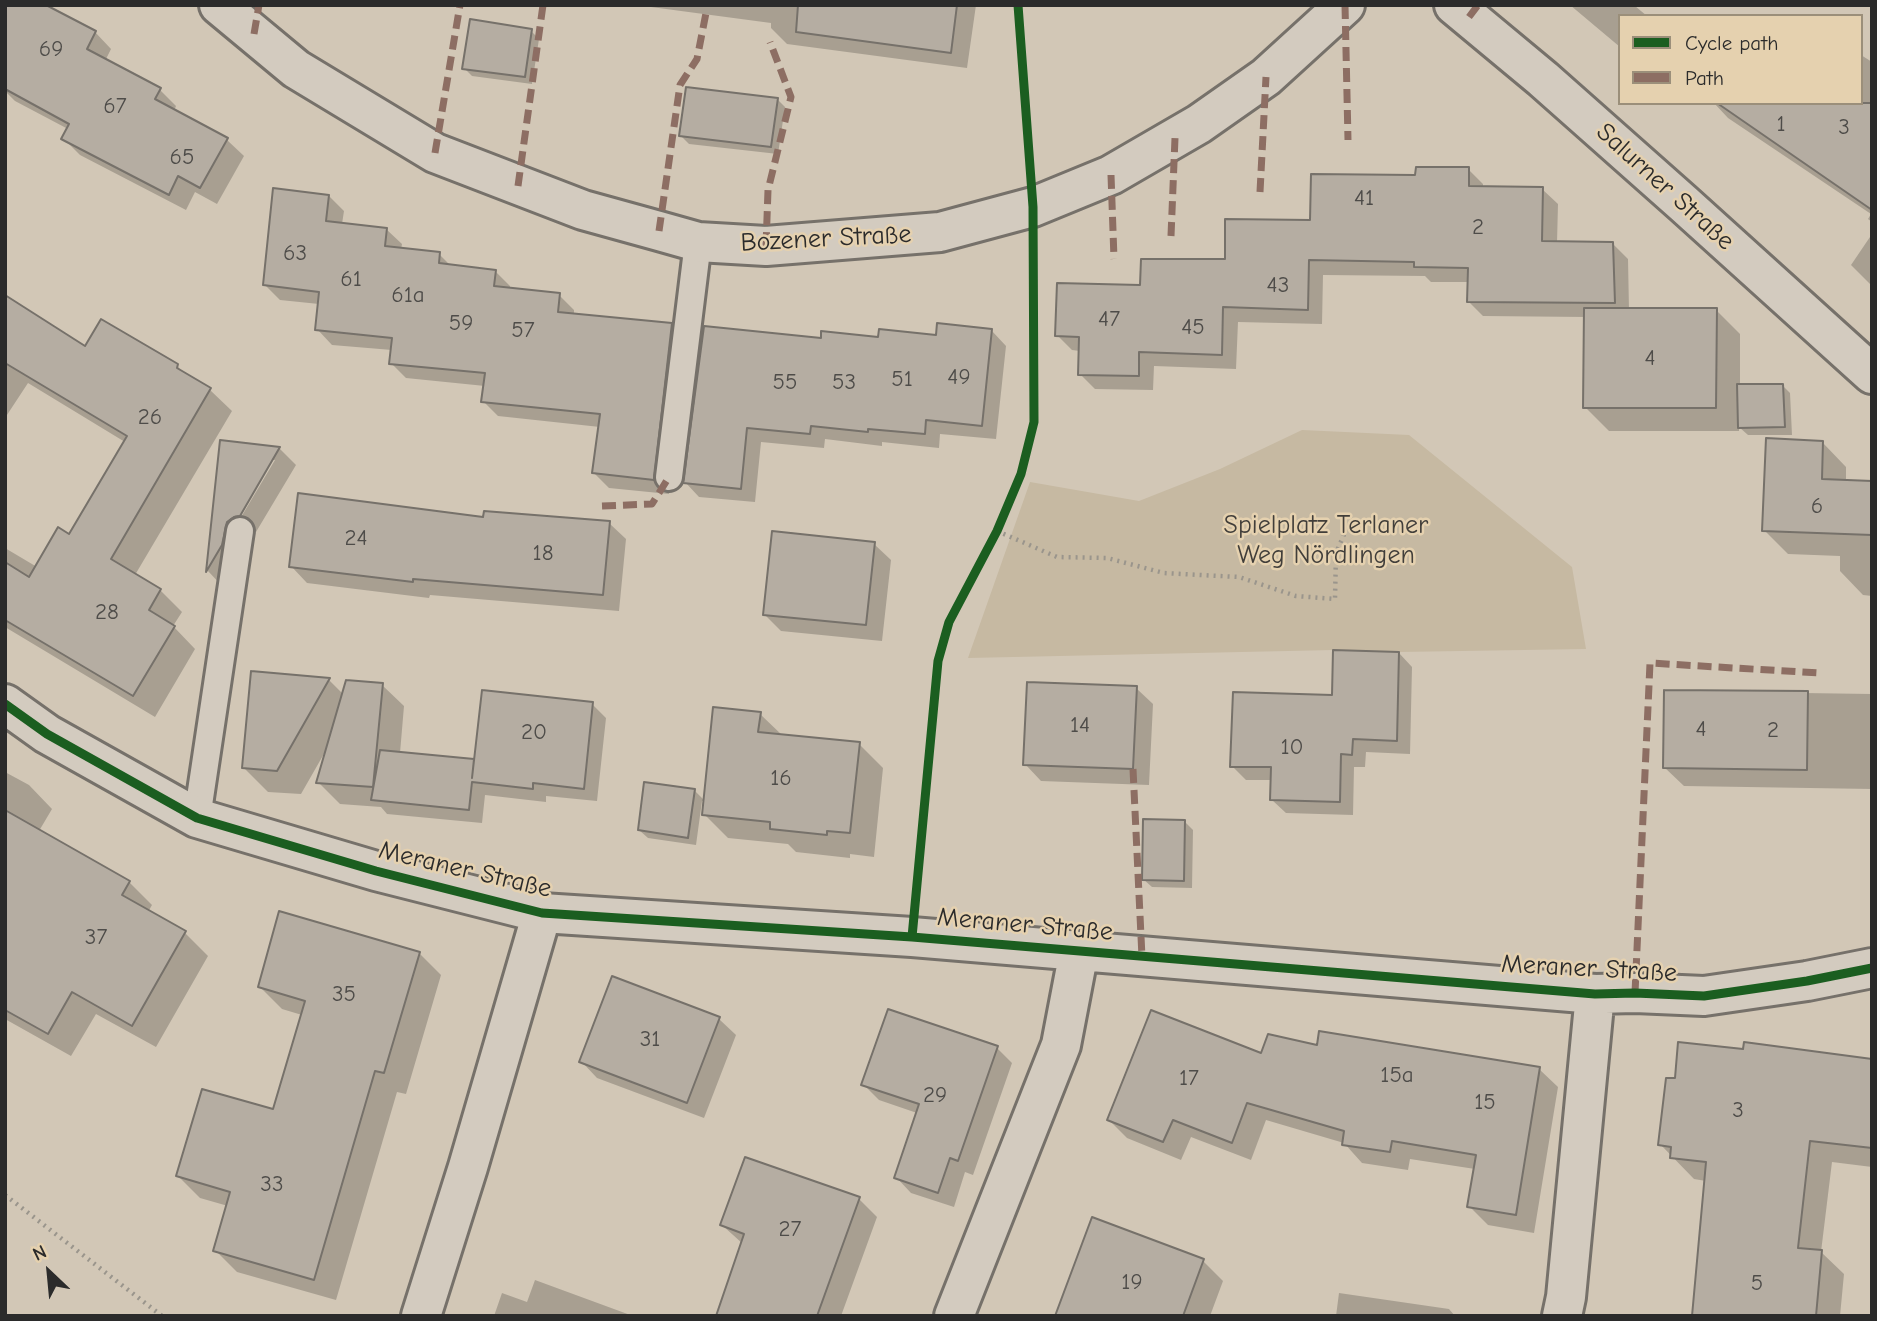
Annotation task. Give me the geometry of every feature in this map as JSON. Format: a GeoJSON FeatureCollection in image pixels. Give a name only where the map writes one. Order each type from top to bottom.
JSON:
{"type":"FeatureCollection","features":[{"type":"Feature","properties":{"kind":"street","name":"Bozener Straße"},"geometry":{"type":"LineString","coordinates":[[219,5],[296,69],[435,153],[583,210],[698,242],[766,246],[940,232],[1033,207],[1111,175],[1199,124],[1266,77],[1345,5]]}},
{"type":"Feature","properties":{"kind":"street","name":"Salurner Straße"},"geometry":{"type":"LineString","coordinates":[[1454,5],[1553,88],[1872,374]]}},
{"type":"Feature","properties":{"kind":"street","name":"Meraner Straße"},"geometry":{"type":"LineString","coordinates":[[5,704],[47,734],[197,818],[376,871],[542,913],[912,937],[1595,994],[1704,996],[1807,981],[1872,968]]}},
{"type":"Feature","properties":{"kind":"street","name":"Meraner Straße"},"geometry":{"type":"LineString","coordinates":[[421,1316],[468,1167],[542,913]]}},
{"type":"Feature","properties":{"kind":"street","name":"Meraner Straße"},"geometry":{"type":"LineString","coordinates":[[954,1316],[1062,1045],[1079,951]]}},
{"type":"Feature","properties":{"kind":"street","name":"Meraner Straße"},"geometry":{"type":"LineString","coordinates":[[1562,1316],[1595,994]]}},
{"type":"Feature","properties":{"kind":"lane"},"geometry":{"type":"LineString","coordinates":[[669,477],[698,242]]}},
{"type":"Feature","properties":{"kind":"lane"},"geometry":{"type":"LineString","coordinates":[[197,818],[240,531]]}},
{"type":"Feature","properties":{"kind":"path"},"geometry":{"type":"LineString","coordinates":[[997,531],[1057,557],[1107,558],[1164,573],[1239,577],[1296,596],[1335,599],[1336,553],[1346,530]]}},
{"type":"Feature","properties":{"kind":"path"},"geometry":{"type":"LineString","coordinates":[[5,1195],[162,1316]]}},
{"type":"Feature","properties":{"kind":"green space","name":"Spielplatz Terlaner Weg Nördlingen"},"geometry":{"type":"Polygon","coordinates":[[[1302,430],[1409,435],[1572,567],[1586,649],[1399,652],[1333,650],[968,658],[1030,482],[1139,501],[1220,469],[1302,430]]]}},
{"type":"Feature","properties":{"kind":"building"},"geometry":{"type":"Polygon","coordinates":[[[5,5],[46,5],[96,31],[87,49],[161,88],[155,99],[228,138],[200,188],[178,176],[169,195],[61,139],[69,124],[5,89],[5,5]]]}},
{"type":"Feature","properties":{"kind":"building"},"geometry":{"type":"Polygon","coordinates":[[[798,5],[957,5],[951,53],[796,32],[798,5]]]}},
{"type":"Feature","properties":{"kind":"building"},"geometry":{"type":"Polygon","coordinates":[[[470,19],[532,29],[525,77],[462,69],[470,19]]]}},
{"type":"Feature","properties":{"kind":"building"},"geometry":{"type":"Polygon","coordinates":[[[686,87],[778,98],[771,147],[679,136],[686,87]]]}},
{"type":"Feature","properties":{"kind":"building"},"geometry":{"type":"Polygon","coordinates":[[[1872,103],[1872,210],[1720,105],[1872,103]]]}},
{"type":"Feature","properties":{"kind":"building"},"geometry":{"type":"Polygon","coordinates":[[[1416,167],[1469,167],[1469,186],[1543,187],[1542,241],[1613,242],[1615,303],[1467,302],[1468,268],[1414,267],[1414,262],[1309,260],[1308,310],[1223,307],[1222,355],[1139,352],[1139,376],[1078,375],[1079,337],[1055,336],[1057,283],[1140,285],[1141,259],[1225,259],[1225,219],[1310,220],[1311,174],[1415,175],[1416,167]]]}},
{"type":"Feature","properties":{"kind":"building"},"geometry":{"type":"Polygon","coordinates":[[[273,188],[329,195],[326,221],[387,228],[385,246],[440,252],[439,263],[496,270],[494,286],[560,293],[558,312],[672,323],[654,480],[592,473],[600,414],[481,402],[485,373],[389,364],[392,338],[315,330],[319,292],[263,285],[273,188]]]}},
{"type":"Feature","properties":{"kind":"building"},"geometry":{"type":"Polygon","coordinates":[[[5,295],[85,346],[101,319],[178,364],[177,368],[211,388],[111,559],[161,589],[149,610],[175,626],[133,696],[5,620],[5,562],[29,577],[58,527],[69,534],[127,436],[5,363],[5,295]]]}},
{"type":"Feature","properties":{"kind":"building"},"geometry":{"type":"Polygon","coordinates":[[[1584,308],[1717,308],[1716,408],[1583,408],[1584,308]]]}},
{"type":"Feature","properties":{"kind":"building"},"geometry":{"type":"Polygon","coordinates":[[[937,323],[992,329],[982,426],[926,420],[925,434],[811,426],[810,434],[747,428],[741,489],[683,483],[704,326],[821,338],[821,331],[878,337],[879,329],[936,335],[937,323]]]}},
{"type":"Feature","properties":{"kind":"building"},"geometry":{"type":"Polygon","coordinates":[[[1737,384],[1783,384],[1785,427],[1738,428],[1737,384]]]}},
{"type":"Feature","properties":{"kind":"building"},"geometry":{"type":"Polygon","coordinates":[[[1766,438],[1823,441],[1822,479],[1872,481],[1872,535],[1762,531],[1766,438]]]}},
{"type":"Feature","properties":{"kind":"building"},"geometry":{"type":"Polygon","coordinates":[[[220,440],[280,447],[240,516],[227,522],[222,545],[206,572],[220,440]]]}},
{"type":"Feature","properties":{"kind":"building"},"geometry":{"type":"Polygon","coordinates":[[[298,493],[483,517],[484,511],[610,521],[603,595],[413,579],[413,582],[289,567],[298,493]]]}},
{"type":"Feature","properties":{"kind":"building"},"geometry":{"type":"Polygon","coordinates":[[[772,531],[875,542],[866,625],[763,615],[772,531]]]}},
{"type":"Feature","properties":{"kind":"building"},"geometry":{"type":"Polygon","coordinates":[[[1333,650],[1399,652],[1397,741],[1353,739],[1352,755],[1341,754],[1340,802],[1270,800],[1271,767],[1230,767],[1233,692],[1332,695],[1333,650]]]}},
{"type":"Feature","properties":{"kind":"building"},"geometry":{"type":"Polygon","coordinates":[[[251,671],[330,678],[277,771],[242,768],[251,671]]]}},
{"type":"Feature","properties":{"kind":"building"},"geometry":{"type":"Polygon","coordinates":[[[346,680],[383,683],[373,787],[316,783],[346,680]]]}},
{"type":"Feature","properties":{"kind":"building"},"geometry":{"type":"Polygon","coordinates":[[[1027,682],[1137,686],[1133,769],[1023,765],[1027,682]]]}},
{"type":"Feature","properties":{"kind":"building"},"geometry":{"type":"Polygon","coordinates":[[[482,690],[593,702],[584,789],[533,783],[533,789],[472,782],[469,810],[371,800],[380,750],[474,759],[472,778],[482,690]]]}},
{"type":"Feature","properties":{"kind":"building"},"geometry":{"type":"Polygon","coordinates":[[[1664,690],[1808,691],[1807,770],[1663,768],[1664,690]]]}},
{"type":"Feature","properties":{"kind":"building"},"geometry":{"type":"Polygon","coordinates":[[[713,707],[761,712],[758,732],[860,742],[850,833],[827,831],[827,835],[770,829],[770,822],[702,815],[713,707]]]}},
{"type":"Feature","properties":{"kind":"building"},"geometry":{"type":"Polygon","coordinates":[[[644,782],[695,789],[688,838],[638,830],[644,782]]]}},
{"type":"Feature","properties":{"kind":"building"},"geometry":{"type":"Polygon","coordinates":[[[5,810],[130,881],[122,895],[186,931],[132,1026],[72,992],[48,1034],[5,1010],[5,810]]]}},
{"type":"Feature","properties":{"kind":"building"},"geometry":{"type":"Polygon","coordinates":[[[1143,819],[1185,820],[1184,881],[1142,880],[1143,819]]]}},
{"type":"Feature","properties":{"kind":"building"},"geometry":{"type":"Polygon","coordinates":[[[279,911],[420,952],[384,1073],[375,1071],[314,1280],[213,1251],[230,1192],[176,1176],[202,1089],[273,1109],[305,1001],[258,987],[279,911]]]}},
{"type":"Feature","properties":{"kind":"building"},"geometry":{"type":"Polygon","coordinates":[[[612,976],[720,1017],[687,1103],[579,1062],[612,976]]]}},
{"type":"Feature","properties":{"kind":"building"},"geometry":{"type":"Polygon","coordinates":[[[888,1009],[998,1046],[958,1161],[950,1158],[938,1193],[894,1178],[919,1104],[861,1085],[888,1009]]]}},
{"type":"Feature","properties":{"kind":"building"},"geometry":{"type":"Polygon","coordinates":[[[1151,1010],[1261,1053],[1268,1034],[1317,1045],[1319,1031],[1540,1067],[1516,1215],[1467,1207],[1476,1155],[1392,1141],[1390,1152],[1342,1145],[1344,1131],[1247,1103],[1232,1143],[1173,1120],[1163,1142],[1107,1120],[1151,1010]]]}},
{"type":"Feature","properties":{"kind":"building"},"geometry":{"type":"Polygon","coordinates":[[[1678,1042],[1743,1049],[1744,1042],[1872,1059],[1872,1148],[1810,1141],[1798,1248],[1822,1250],[1816,1316],[1692,1316],[1706,1162],[1670,1158],[1671,1147],[1658,1145],[1666,1078],[1675,1078],[1678,1042]]]}},
{"type":"Feature","properties":{"kind":"building"},"geometry":{"type":"Polygon","coordinates":[[[745,1157],[860,1197],[817,1316],[716,1316],[744,1234],[720,1225],[745,1157]]]}},
{"type":"Feature","properties":{"kind":"building"},"geometry":{"type":"Polygon","coordinates":[[[1092,1217],[1204,1259],[1183,1316],[1055,1316],[1092,1217]]]}},
{"type":"Feature","properties":{"kind":"marked path"},"geometry":{"type":"LineString","coordinates":[[254,34],[259,5]]}},
{"type":"Feature","properties":{"kind":"marked path"},"geometry":{"type":"LineString","coordinates":[[435,153],[460,5]]}},
{"type":"Feature","properties":{"kind":"marked path"},"geometry":{"type":"LineString","coordinates":[[518,186],[543,5]]}},
{"type":"Feature","properties":{"kind":"marked path"},"geometry":{"type":"LineString","coordinates":[[1345,5],[1348,140]]}},
{"type":"Feature","properties":{"kind":"marked path"},"geometry":{"type":"LineString","coordinates":[[1469,17],[1478,5]]}},
{"type":"Feature","properties":{"kind":"marked path"},"geometry":{"type":"LineString","coordinates":[[659,231],[680,85],[697,59],[706,13]]}},
{"type":"Feature","properties":{"kind":"marked path"},"geometry":{"type":"LineString","coordinates":[[766,246],[768,190],[791,97],[770,42]]}},
{"type":"Feature","properties":{"kind":"marked path"},"geometry":{"type":"LineString","coordinates":[[1260,192],[1266,77]]}},
{"type":"Feature","properties":{"kind":"marked path"},"geometry":{"type":"LineString","coordinates":[[1171,236],[1175,138]]}},
{"type":"Feature","properties":{"kind":"marked path"},"geometry":{"type":"LineString","coordinates":[[1111,175],[1114,259]]}},
{"type":"Feature","properties":{"kind":"marked path"},"geometry":{"type":"LineString","coordinates":[[602,506],[652,504],[669,477]]}},
{"type":"Feature","properties":{"kind":"marked path"},"geometry":{"type":"LineString","coordinates":[[1635,993],[1650,663],[1819,673]]}},
{"type":"Feature","properties":{"kind":"marked path"},"geometry":{"type":"LineString","coordinates":[[1133,769],[1142,957]]}},
{"type":"Feature","properties":{"kind":"cycle path"},"geometry":{"type":"LineString","coordinates":[[912,937],[938,661],[949,622],[997,531],[1021,474],[1034,422],[1033,207],[1018,5]]}},
{"type":"Feature","properties":{"kind":"cycle path"},"geometry":{"type":"LineString","coordinates":[[5,704],[47,734],[197,818],[376,871],[542,913],[912,937],[1595,994],[1704,996],[1807,981],[1872,968]]}}]}
